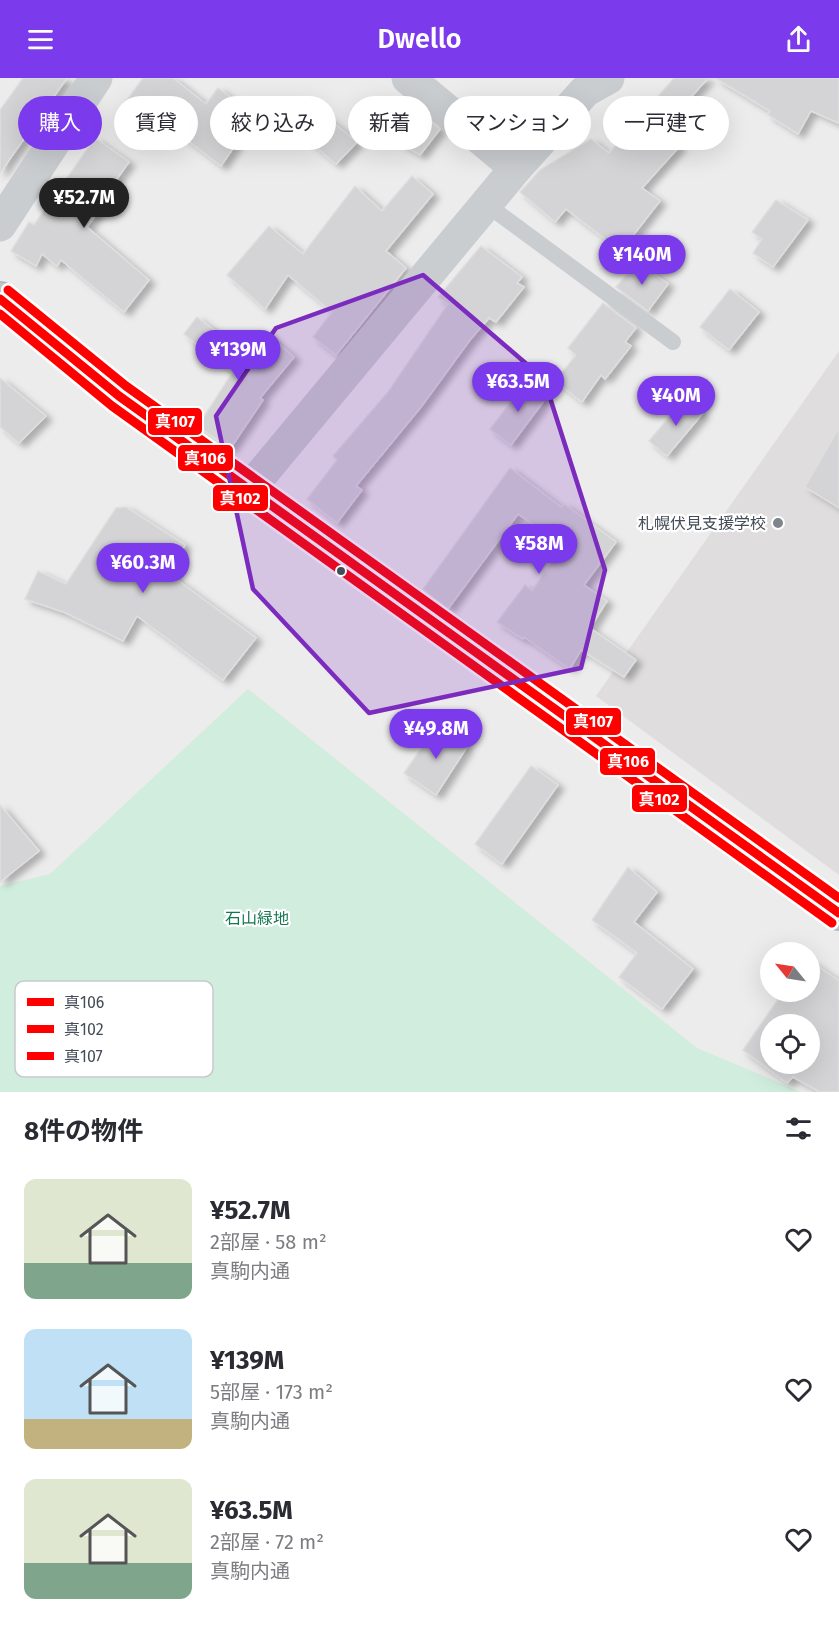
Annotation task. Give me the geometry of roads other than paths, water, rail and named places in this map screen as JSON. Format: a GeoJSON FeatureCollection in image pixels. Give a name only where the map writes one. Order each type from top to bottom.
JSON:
{"type":"FeatureCollection","features":[{"type":"Feature","properties":{"kind":"highway"},"geometry":{"type":"LineString","coordinates":[[0,299],[119,396],[839,913]]}},
{"type":"Feature","properties":{"kind":"street"},"geometry":{"type":"LineString","coordinates":[[0,225],[96,78]]}},
{"type":"Feature","properties":{"kind":"street"},"geometry":{"type":"LineString","coordinates":[[408,78],[516,168]]}},
{"type":"Feature","properties":{"kind":"street"},"geometry":{"type":"LineString","coordinates":[[250,488],[516,168],[585,91],[608,78]]}},
{"type":"Feature","properties":{"kind":"lane"},"geometry":{"type":"LineString","coordinates":[[486,204],[673,342]]}},
{"type":"Feature","properties":{"kind":"place","name":"札幌伏見支援学校"},"geometry":{"type":"Point","coordinates":[778,523]}},
{"type":"Feature","properties":{"kind":"park label","name":"石山緑地"},"geometry":{"type":"Point","coordinates":[257,918]}}]}
